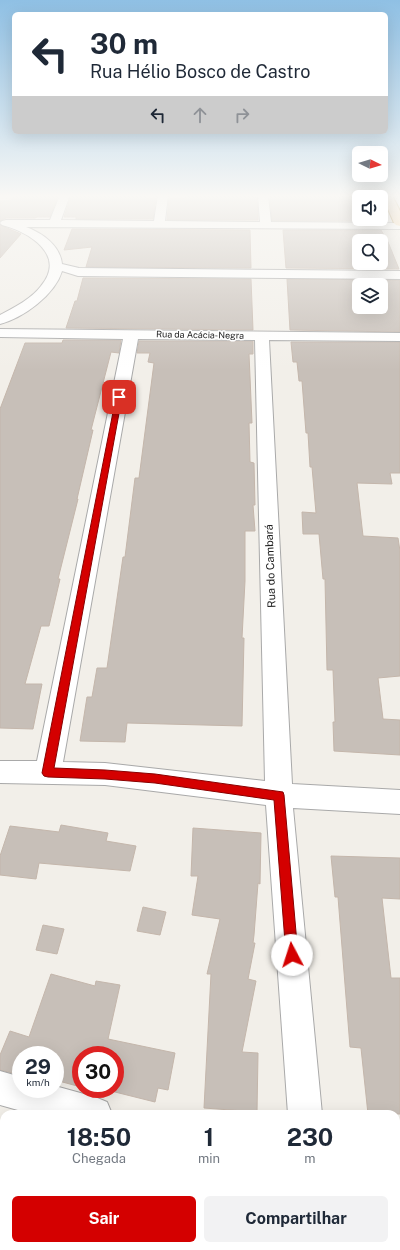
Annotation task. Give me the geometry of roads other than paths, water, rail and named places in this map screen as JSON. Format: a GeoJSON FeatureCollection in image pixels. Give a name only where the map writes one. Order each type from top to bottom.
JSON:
{"type":"FeatureCollection","features":[{"type":"Feature","properties":{"kind":"street"},"geometry":{"type":"LineString","coordinates":[[0,320],[33,301],[46,289],[56,272],[54,253]]}},
{"type":"Feature","properties":{"kind":"street"},"geometry":{"type":"LineString","coordinates":[[56,272],[400,275]]}},
{"type":"Feature","properties":{"kind":"street","name":"Rua da Acácia-Negra"},"geometry":{"type":"LineString","coordinates":[[0,333],[400,337]]}},
{"type":"Feature","properties":{"kind":"street"},"geometry":{"type":"LineString","coordinates":[[48,773],[131,335]]}},
{"type":"Feature","properties":{"kind":"street","name":"Rua do Cambará"},"geometry":{"type":"LineString","coordinates":[[262,336],[279,795],[305,1110]]}},
{"type":"Feature","properties":{"kind":"street"},"geometry":{"type":"LineString","coordinates":[[0,772],[105,774],[279,795],[400,802]]}},
{"type":"Feature","properties":{"kind":"street"},"geometry":{"type":"LineString","coordinates":[[0,1088],[80,1110]]}}]}
